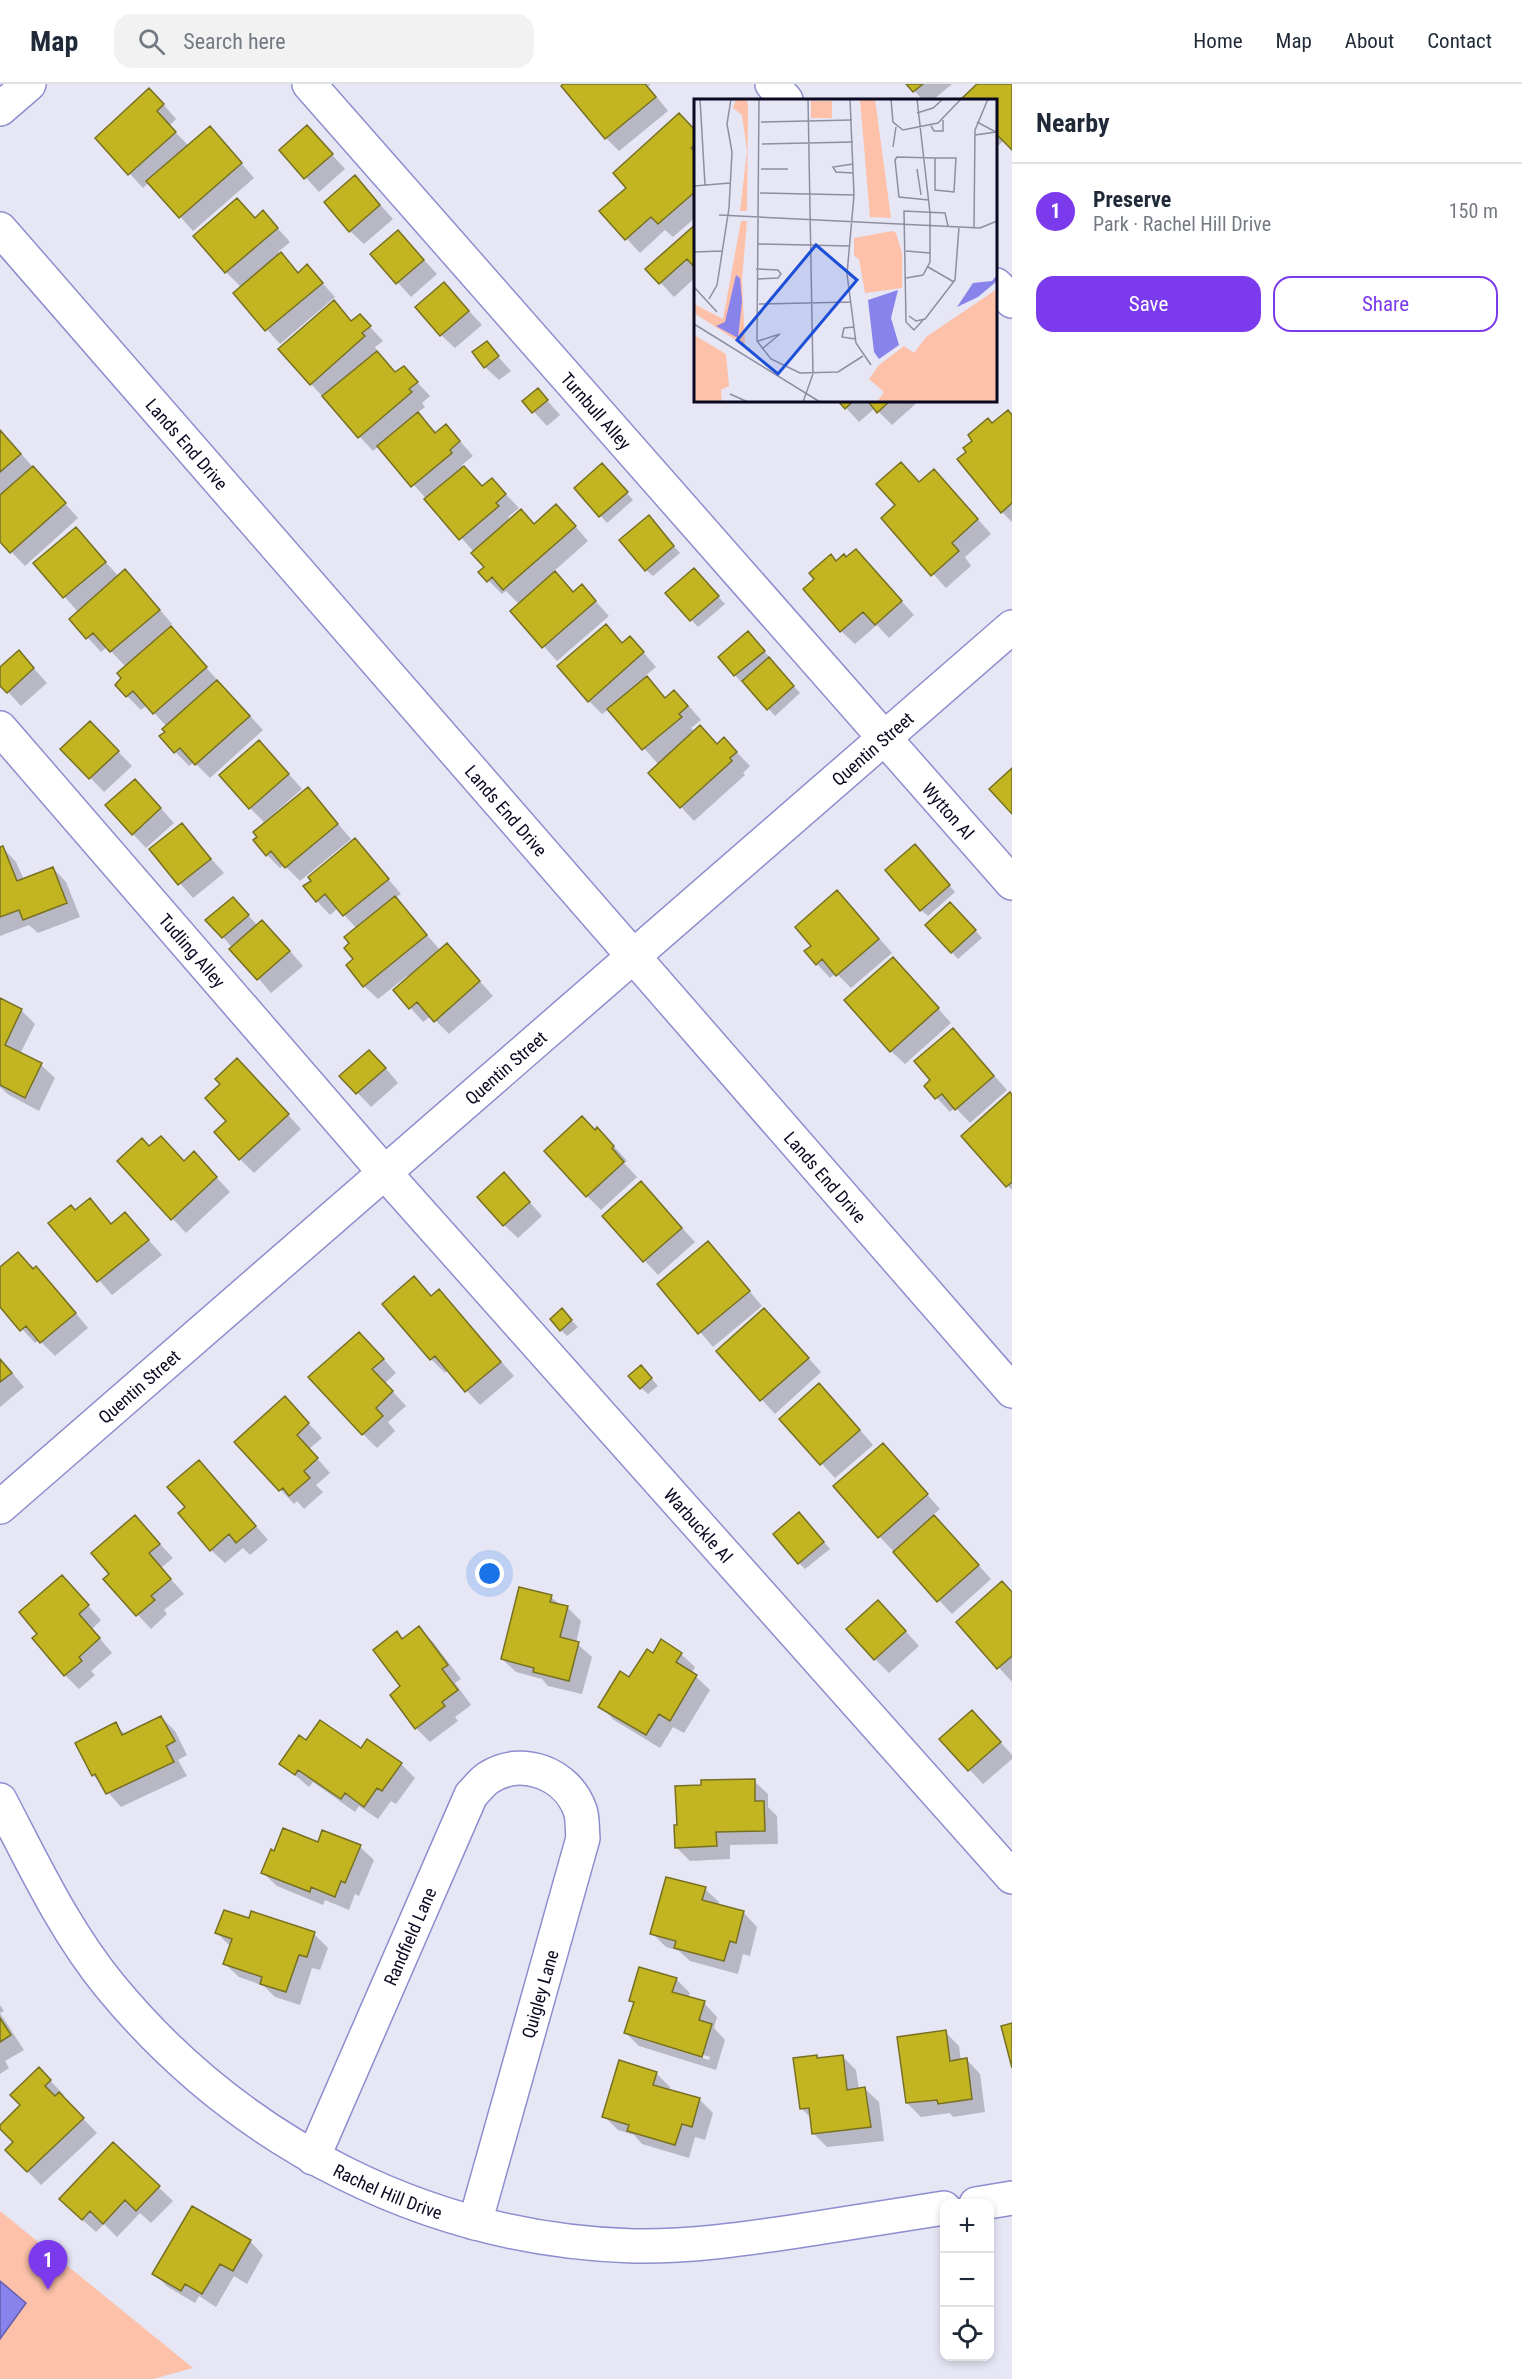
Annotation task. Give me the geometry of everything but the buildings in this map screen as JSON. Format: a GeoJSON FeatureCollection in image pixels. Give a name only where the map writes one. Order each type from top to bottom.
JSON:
{"type":"FeatureCollection","features":[{"type":"Feature","properties":{"kind":"street"},"geometry":{"type":"LineString","coordinates":[[0,110],[29,84]]}},
{"type":"Feature","properties":{"kind":"street","name":"Turnbull Alley"},"geometry":{"type":"LineString","coordinates":[[309,84],[885,738]]}},
{"type":"Feature","properties":{"kind":"street"},"geometry":{"type":"LineString","coordinates":[[772,84],[785,99]]}},
{"type":"Feature","properties":{"kind":"street","name":"Lands End Drive"},"geometry":{"type":"LineString","coordinates":[[0,229],[1012,1391]]}},
{"type":"Feature","properties":{"kind":"street"},"geometry":{"type":"LineString","coordinates":[[997,286],[1012,301]]}},
{"type":"Feature","properties":{"kind":"street","name":"Quentin Street"},"geometry":{"type":"LineString","coordinates":[[0,1507],[1012,627]]}},
{"type":"Feature","properties":{"kind":"street","name":"Tudling Alley"},"geometry":{"type":"LineString","coordinates":[[0,728],[385,1173]]}},
{"type":"Feature","properties":{"kind":"street","name":"Wytton Al"},"geometry":{"type":"LineString","coordinates":[[885,738],[1012,883]]}},
{"type":"Feature","properties":{"kind":"street","name":"Warbuckle Al"},"geometry":{"type":"LineString","coordinates":[[385,1173],[1012,1877]]}},
{"type":"Feature","properties":{"kind":"street","name":"Randfield Lane"},"geometry":{"type":"LineString","coordinates":[[313,2158],[471,1795],[487,1779],[507,1770],[529,1768],[549,1774]]}},
{"type":"Feature","properties":{"kind":"street","name":"Quigley Lane"},"geometry":{"type":"LineString","coordinates":[[475,2223],[583,1838],[581,1811],[569,1790],[549,1774]]}},
{"type":"Feature","properties":{"kind":"street","name":"Rachel Hill Drive"},"geometry":{"type":"LineString","coordinates":[[0,1800],[61,1916],[109,1984],[165,2047],[218,2094],[276,2136],[313,2158],[388,2194],[475,2223],[550,2238],[645,2245],[719,2243],[940,2209]]}},
{"type":"Feature","properties":{"kind":"street"},"geometry":{"type":"LineString","coordinates":[[994,2201],[1012,2198]]}},
{"type":"Feature","properties":{"kind":"shaded area"},"geometry":{"type":"Polygon","coordinates":[[[0,2211],[193,2368],[153,2379],[0,2379],[0,2211]]]}},
{"type":"Feature","properties":{"kind":"shaded area"},"geometry":{"type":"Polygon","coordinates":[[[0,2281],[26,2303],[0,2339],[0,2281]]]}},
{"type":"Feature","properties":{"kind":"place","name":"Preserve"},"geometry":{"type":"Point","coordinates":[48,2290]}}]}
